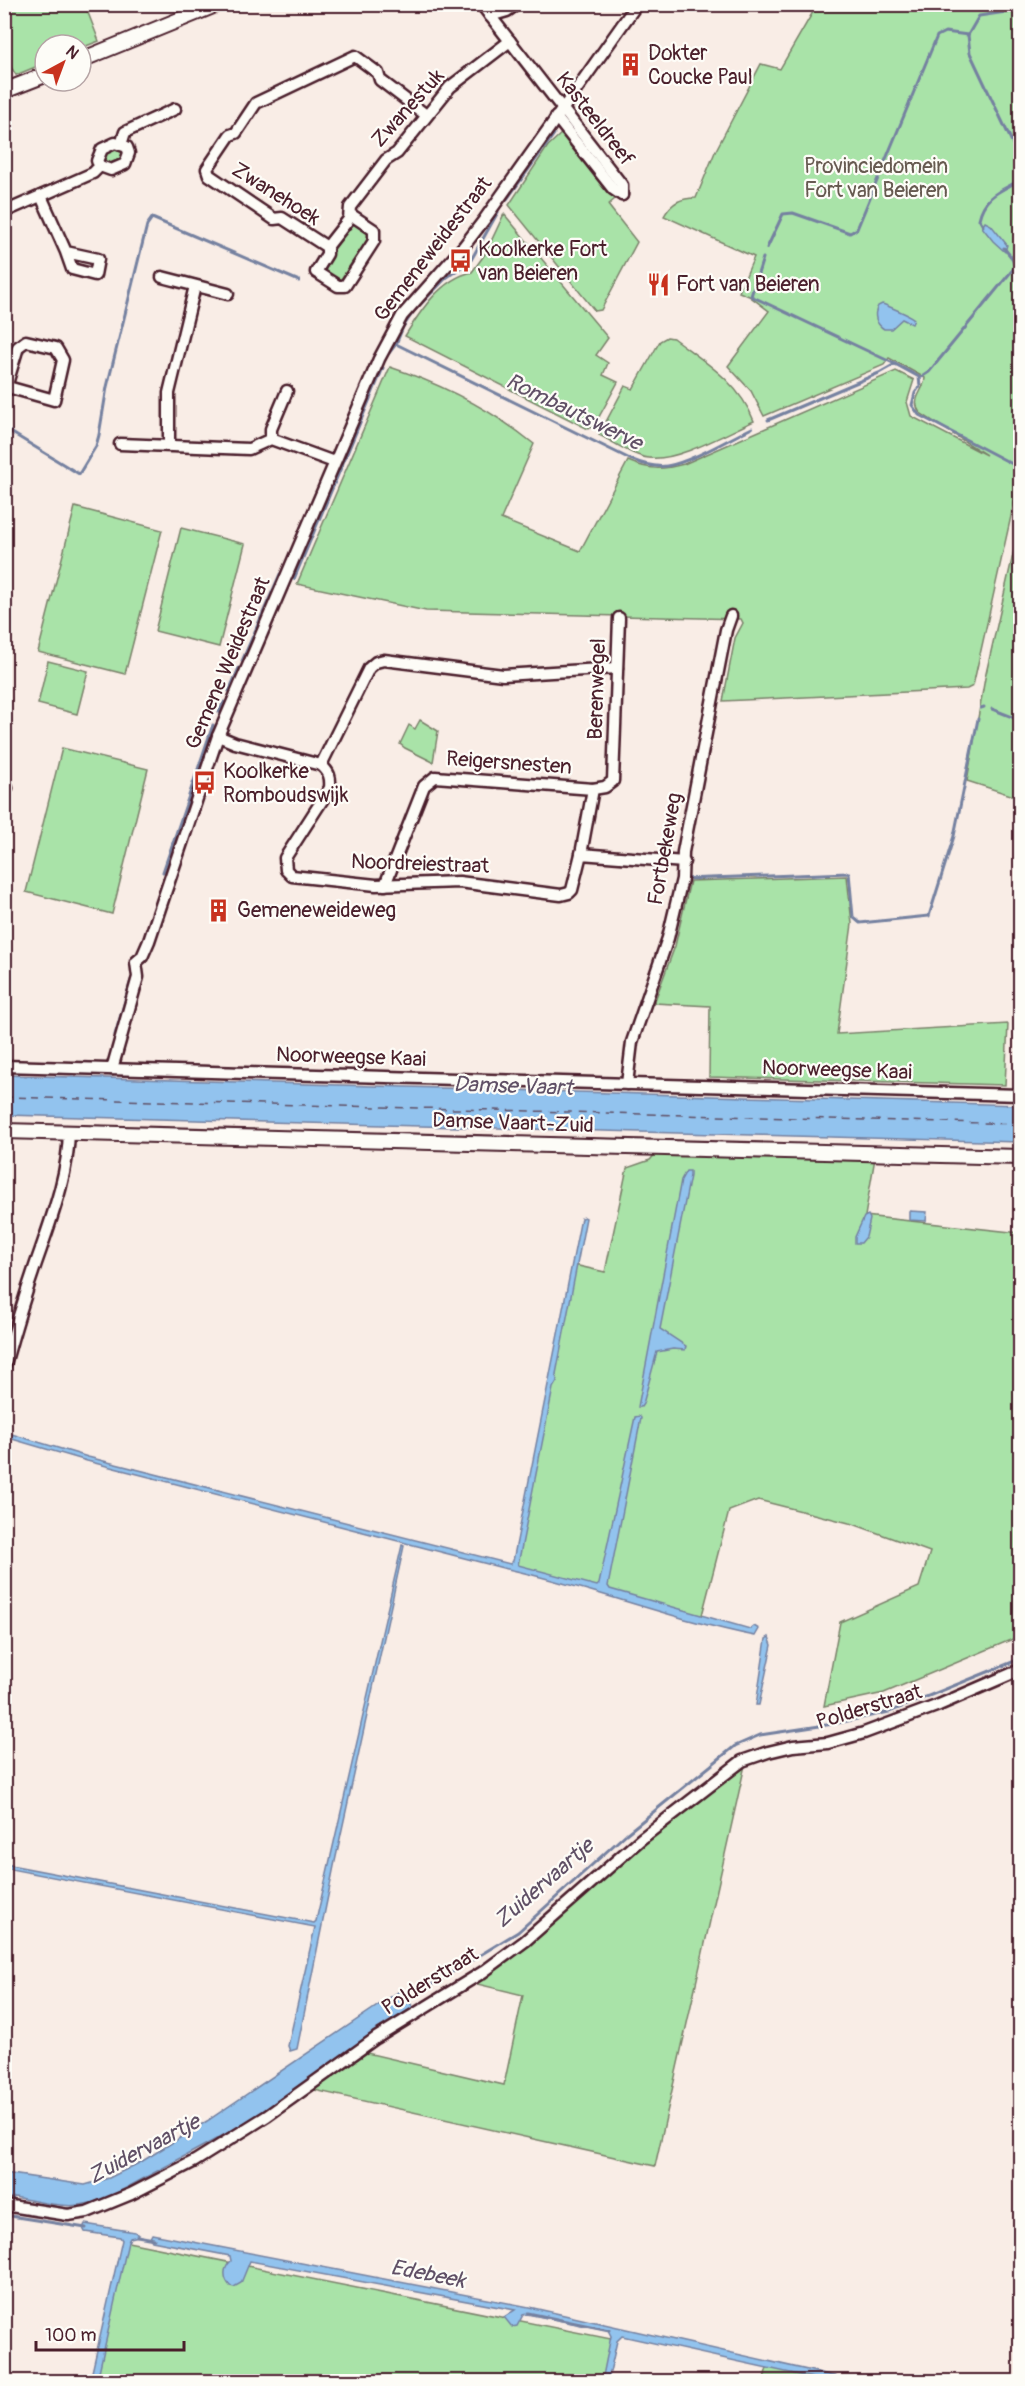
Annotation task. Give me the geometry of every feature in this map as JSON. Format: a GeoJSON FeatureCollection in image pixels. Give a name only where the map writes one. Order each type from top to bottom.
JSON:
{"type":"FeatureCollection","features":[{"type":"Feature","properties":{"kind":"street"},"geometry":{"type":"LineString","coordinates":[[93,55],[218,4]]}},
{"type":"Feature","properties":{"kind":"street","name":"Kasteeldreef"},"geometry":{"type":"LineString","coordinates":[[481,4],[510,41],[559,112],[613,189],[622,195],[622,185],[559,112]]}},
{"type":"Feature","properties":{"kind":"street"},"geometry":{"type":"LineString","coordinates":[[490,16],[496,4]]}},
{"type":"Feature","properties":{"kind":"street"},"geometry":{"type":"LineString","coordinates":[[490,16],[507,11],[517,4]]}},
{"type":"Feature","properties":{"kind":"street","name":"Gemeneweidestraat"},"geometry":{"type":"LineString","coordinates":[[313,512],[395,326],[414,301],[464,246],[637,4]]}},
{"type":"Feature","properties":{"kind":"street","name":"Zwanestuk"},"geometry":{"type":"LineString","coordinates":[[350,214],[374,230],[374,241],[345,286],[338,286],[316,272],[327,254],[327,247],[349,219],[351,207],[386,160],[397,153],[450,87],[510,41]]}},
{"type":"Feature","properties":{"kind":"street","name":"Zwanehoek"},"geometry":{"type":"LineString","coordinates":[[327,247],[282,218],[274,219],[208,175],[207,169],[230,135],[236,133],[256,103],[355,56],[378,73],[380,80],[426,115]]}},
{"type":"Feature","properties":{"kind":"street"},"geometry":{"type":"LineString","coordinates":[[4,91],[33,80]]}},
{"type":"Feature","properties":{"kind":"street"},"geometry":{"type":"LineString","coordinates":[[121,145],[124,132],[175,109]]}},
{"type":"Feature","properties":{"kind":"street"},"geometry":{"type":"LineString","coordinates":[[115,143],[127,147],[129,153],[125,164],[111,170],[100,166],[97,160],[102,149],[115,143]]}},
{"type":"Feature","properties":{"kind":"street"},"geometry":{"type":"LineString","coordinates":[[5,210],[93,173],[100,166]]}},
{"type":"Feature","properties":{"kind":"street"},"geometry":{"type":"LineString","coordinates":[[41,196],[66,252]]}},
{"type":"Feature","properties":{"kind":"street"},"geometry":{"type":"LineString","coordinates":[[162,277],[228,294]]}},
{"type":"Feature","properties":{"kind":"street"},"geometry":{"type":"LineString","coordinates":[[169,445],[169,393],[195,286]]}},
{"type":"Feature","properties":{"kind":"street"},"geometry":{"type":"LineString","coordinates":[[26,341],[56,348],[63,360],[54,400],[5,387],[18,347],[26,341]]}},
{"type":"Feature","properties":{"kind":"street"},"geometry":{"type":"LineString","coordinates":[[271,439],[271,429],[287,390]]}},
{"type":"Feature","properties":{"kind":"street"},"geometry":{"type":"LineString","coordinates":[[120,444],[249,449],[271,439],[334,462]]}},
{"type":"Feature","properties":{"kind":"street","name":"Gemene Weidestraat"},"geometry":{"type":"LineString","coordinates":[[112,1070],[138,978],[136,962],[142,957],[149,941],[218,736],[313,512]]}},
{"type":"Feature","properties":{"kind":"street","name":"Fortbekeweg"},"geometry":{"type":"LineString","coordinates":[[627,1084],[632,1042],[668,938],[726,630],[731,616]]}},
{"type":"Feature","properties":{"kind":"street","name":"Berenwegel"},"geometry":{"type":"LineString","coordinates":[[593,789],[605,787],[613,781],[619,618]]}},
{"type":"Feature","properties":{"kind":"street"},"geometry":{"type":"LineString","coordinates":[[218,736],[235,743],[321,765],[369,668],[376,662],[384,660],[503,675],[617,668]]}},
{"type":"Feature","properties":{"kind":"street","name":"Noordreiestraat"},"geometry":{"type":"LineString","coordinates":[[321,765],[328,771],[330,788],[285,858],[286,870],[292,876],[385,885],[459,882],[561,895],[572,890],[581,854]]}},
{"type":"Feature","properties":{"kind":"street","name":"Reigersnesten"},"geometry":{"type":"LineString","coordinates":[[385,885],[424,786],[435,777],[593,789]]}},
{"type":"Feature","properties":{"kind":"street"},"geometry":{"type":"LineString","coordinates":[[593,789],[581,854],[684,862]]}},
{"type":"Feature","properties":{"kind":"street","name":"Noorweegse Kaai"},"geometry":{"type":"LineString","coordinates":[[4,1066],[1020,1095]]}},
{"type":"Feature","properties":{"kind":"street","name":"Damse Vaart-Zuid"},"geometry":{"type":"LineString","coordinates":[[4,1131],[1020,1157]]}},
{"type":"Feature","properties":{"kind":"street"},"geometry":{"type":"LineString","coordinates":[[4,1368],[64,1174],[69,1151],[69,1132]]}},
{"type":"Feature","properties":{"kind":"street","name":"Polderstraat"},"geometry":{"type":"LineString","coordinates":[[4,2205],[68,2215],[87,2212],[131,2194],[195,2161],[267,2116],[376,2038],[483,1972],[525,1941],[641,1839],[742,1761],[768,1752],[793,1746],[828,1743],[875,1729],[939,1705],[1020,1670]]}},
{"type":"Feature","properties":{"kind":"green space","name":"Provinciedomein Fort van Beieren"},"geometry":{"type":"Polygon","coordinates":[[[969,4],[972,11],[1020,10],[1020,476],[973,686],[967,689],[723,701],[735,638],[743,623],[741,619],[426,611],[297,584],[390,367],[428,381],[465,399],[501,420],[534,444],[501,519],[580,551],[628,461],[656,468],[684,464],[896,371],[914,380],[907,402],[911,416],[986,455],[920,413],[916,403],[925,378],[889,358],[884,365],[764,416],[751,391],[728,366],[769,311],[749,296],[739,292],[754,257],[664,216],[677,202],[696,198],[715,152],[761,64],[780,69],[817,5],[969,4]]]}},
{"type":"Feature","properties":{"kind":"green space"},"geometry":{"type":"Polygon","coordinates":[[[4,5],[85,5],[99,41],[93,43],[93,33],[33,33],[33,68],[16,75],[5,58],[4,5]]]}},
{"type":"Feature","properties":{"kind":"green space"},"geometry":{"type":"Polygon","coordinates":[[[563,132],[615,199],[608,205],[637,242],[601,310],[595,311],[509,205],[548,146],[563,132]]]}},
{"type":"Feature","properties":{"kind":"green space"},"geometry":{"type":"Polygon","coordinates":[[[116,147],[125,153],[122,161],[111,166],[103,163],[105,153],[116,147]]]}},
{"type":"Feature","properties":{"kind":"green space"},"geometry":{"type":"Polygon","coordinates":[[[504,214],[608,338],[596,355],[608,363],[603,375],[618,382],[594,426],[588,429],[405,336],[425,306],[441,288],[472,272],[485,254],[504,214]]]}},
{"type":"Feature","properties":{"kind":"green space"},"geometry":{"type":"Polygon","coordinates":[[[356,222],[369,232],[369,237],[341,279],[335,280],[322,270],[322,266],[352,224],[356,222]]]}},
{"type":"Feature","properties":{"kind":"green space"},"geometry":{"type":"Polygon","coordinates":[[[667,337],[673,338],[720,374],[740,395],[754,421],[673,456],[643,457],[599,435],[625,386],[633,389],[660,341],[667,337]]]}},
{"type":"Feature","properties":{"kind":"green space"},"geometry":{"type":"Polygon","coordinates":[[[75,507],[162,530],[125,674],[38,652],[75,507]]]}},
{"type":"Feature","properties":{"kind":"green space"},"geometry":{"type":"Polygon","coordinates":[[[1020,524],[1020,798],[967,781],[985,678],[1020,524]]]}},
{"type":"Feature","properties":{"kind":"green space"},"geometry":{"type":"Polygon","coordinates":[[[181,528],[245,544],[219,647],[155,631],[181,528]]]}},
{"type":"Feature","properties":{"kind":"green space"},"geometry":{"type":"Polygon","coordinates":[[[48,661],[88,671],[77,714],[38,704],[48,661]]]}},
{"type":"Feature","properties":{"kind":"green space"},"geometry":{"type":"Polygon","coordinates":[[[420,720],[438,731],[433,762],[400,744],[409,725],[415,729],[420,720]]]}},
{"type":"Feature","properties":{"kind":"green space"},"geometry":{"type":"Polygon","coordinates":[[[62,748],[148,769],[112,914],[26,892],[62,748]]]}},
{"type":"Feature","properties":{"kind":"green space"},"geometry":{"type":"Polygon","coordinates":[[[847,876],[852,924],[837,1034],[1008,1024],[1005,1085],[709,1077],[710,1006],[654,1003],[675,946],[690,881],[847,876]]]}},
{"type":"Feature","properties":{"kind":"green space"},"geometry":{"type":"Polygon","coordinates":[[[658,1151],[875,1158],[865,1216],[1020,1233],[1020,1636],[884,1693],[824,1706],[840,1622],[919,1587],[930,1552],[853,1524],[758,1500],[729,1511],[701,1619],[515,1566],[574,1265],[605,1272],[627,1168],[650,1160],[658,1151]]]}},
{"type":"Feature","properties":{"kind":"green space"},"geometry":{"type":"Polygon","coordinates":[[[745,1765],[655,2166],[314,2090],[367,2053],[504,2085],[523,1995],[473,1983],[538,1937],[636,1849],[745,1765]]]}},
{"type":"Feature","properties":{"kind":"green space"},"geometry":{"type":"Polygon","coordinates":[[[123,2241],[616,2340],[606,2381],[91,2382],[123,2241]]]}},
{"type":"Feature","properties":{"kind":"green space"},"geometry":{"type":"Polygon","coordinates":[[[768,2364],[852,2382],[763,2382],[768,2364]]]}},
{"type":"Feature","properties":{"kind":"water"},"geometry":{"type":"Polygon","coordinates":[[[985,222],[991,225],[1007,245],[1005,252],[982,227],[985,222]]]}},
{"type":"Feature","properties":{"kind":"water"},"geometry":{"type":"Polygon","coordinates":[[[882,304],[914,319],[912,324],[902,319],[891,329],[881,327],[877,322],[876,309],[882,304]]]}},
{"type":"Feature","properties":{"kind":"water"},"geometry":{"type":"Polygon","coordinates":[[[5,1075],[1020,1105],[1020,1142],[5,1115],[5,1075]]]}},
{"type":"Feature","properties":{"kind":"water"},"geometry":{"type":"Polygon","coordinates":[[[686,1171],[690,1171],[690,1176],[660,1329],[686,1346],[685,1350],[673,1349],[657,1352],[643,1404],[638,1407],[681,1180],[686,1171]]]}},
{"type":"Feature","properties":{"kind":"water"},"geometry":{"type":"Polygon","coordinates":[[[909,1211],[927,1212],[926,1221],[909,1220],[909,1211]]]}},
{"type":"Feature","properties":{"kind":"water"},"geometry":{"type":"Polygon","coordinates":[[[868,1215],[870,1219],[866,1237],[861,1243],[855,1243],[855,1237],[864,1217],[868,1215]]]}},
{"type":"Feature","properties":{"kind":"water"},"geometry":{"type":"Polygon","coordinates":[[[581,1218],[586,1218],[556,1374],[557,1381],[553,1388],[518,1565],[597,1586],[599,1584],[635,1417],[640,1416],[608,1586],[610,1589],[750,1629],[754,1626],[759,1629],[755,1636],[692,1621],[535,1575],[87,1461],[5,1437],[5,1432],[88,1457],[510,1564],[513,1561],[581,1218]]]}},
{"type":"Feature","properties":{"kind":"water"},"geometry":{"type":"Polygon","coordinates":[[[402,1545],[404,1546],[334,1866],[297,2049],[290,2051],[288,2046],[315,1927],[5,1868],[5,1864],[314,1923],[402,1545]]]}},
{"type":"Feature","properties":{"kind":"water"},"geometry":{"type":"Polygon","coordinates":[[[769,1637],[772,1645],[759,1705],[756,1705],[766,1639],[769,1637]]]}},
{"type":"Feature","properties":{"kind":"water"},"geometry":{"type":"Polygon","coordinates":[[[401,1990],[413,2007],[253,2119],[115,2194],[88,2204],[65,2206],[14,2197],[13,2199],[5,2195],[4,2173],[85,2185],[109,2178],[141,2162],[207,2121],[401,1990]]]}},
{"type":"Feature","properties":{"kind":"water"},"geometry":{"type":"Polygon","coordinates":[[[85,2224],[135,2232],[139,2236],[130,2238],[128,2242],[97,2381],[90,2381],[122,2240],[120,2237],[85,2232],[83,2228],[85,2224]]]}},
{"type":"Feature","properties":{"kind":"water"},"geometry":{"type":"Polygon","coordinates":[[[152,2234],[529,2307],[856,2381],[827,2381],[622,2336],[617,2341],[608,2381],[602,2381],[611,2336],[608,2330],[527,2314],[523,2315],[517,2326],[512,2327],[504,2317],[515,2310],[250,2261],[241,2283],[234,2287],[230,2286],[225,2276],[226,2267],[231,2261],[230,2256],[152,2241],[150,2238],[152,2234]]]}},
{"type":"Feature","properties":{"kind":"waterway"},"geometry":{"type":"LineString","coordinates":[[767,248],[783,214],[793,213],[850,233],[857,229],[937,36],[945,32],[968,35],[979,16],[1020,10]]}},
{"type":"Feature","properties":{"kind":"waterway"},"geometry":{"type":"LineString","coordinates":[[968,35],[970,53],[1020,159]]}},
{"type":"Feature","properties":{"kind":"waterway"},"geometry":{"type":"LineString","coordinates":[[507,199],[554,134]]}},
{"type":"Feature","properties":{"kind":"waterway"},"geometry":{"type":"LineString","coordinates":[[983,226],[979,219],[989,199],[1020,180]]}},
{"type":"Feature","properties":{"kind":"waterway"},"geometry":{"type":"LineString","coordinates":[[396,344],[403,327],[414,311],[446,278],[471,260],[498,212]]}},
{"type":"Feature","properties":{"kind":"waterway"},"geometry":{"type":"LineString","coordinates":[[4,428],[79,474],[96,446],[107,387],[147,225],[152,218],[299,281]]}},
{"type":"Feature","properties":{"kind":"waterway"},"geometry":{"type":"LineString","coordinates":[[920,378],[929,372],[1015,267],[1012,258],[1004,248]]}},
{"type":"Feature","properties":{"kind":"waterway"},"geometry":{"type":"LineString","coordinates":[[763,258],[751,296],[895,364]]}},
{"type":"Feature","properties":{"kind":"waterway","name":"Rombautswerve"},"geometry":{"type":"LineString","coordinates":[[389,353],[396,344],[630,459],[648,465],[677,464],[752,428]]}},
{"type":"Feature","properties":{"kind":"waterway","name":"Rombautswerve"},"geometry":{"type":"LineString","coordinates":[[768,420],[895,364],[919,377],[920,386],[915,393],[912,405],[919,415],[1020,468]]}},
{"type":"Feature","properties":{"kind":"waterway","name":"Rombautswerve"},"geometry":{"type":"LineString","coordinates":[[294,579],[383,368]]}},
{"type":"Feature","properties":{"kind":"waterway","name":"Rombautswerve"},"geometry":{"type":"LineString","coordinates":[[242,661],[280,574]]}},
{"type":"Feature","properties":{"kind":"waterway","name":"Rombautswerve"},"geometry":{"type":"LineString","coordinates":[[229,691],[239,668]]}},
{"type":"Feature","properties":{"kind":"waterway","name":"Rombautswerve"},"geometry":{"type":"LineString","coordinates":[[219,712],[224,702]]}},
{"type":"Feature","properties":{"kind":"waterway"},"geometry":{"type":"LineString","coordinates":[[992,709],[1020,720]]}},
{"type":"Feature","properties":{"kind":"waterway"},"geometry":{"type":"LineString","coordinates":[[683,879],[849,873],[853,917],[860,923],[929,916],[954,836],[978,719]]}},
{"type":"Feature","properties":{"kind":"waterway","name":"Rombautswerve"},"geometry":{"type":"LineString","coordinates":[[163,872],[213,725]]}},
{"type":"Feature","properties":{"kind":"waterway","name":"Rombautswerve"},"geometry":{"type":"LineString","coordinates":[[115,1035],[131,980]]}},
{"type":"Feature","properties":{"kind":"waterway","name":"Zuidervaartje"},"geometry":{"type":"LineString","coordinates":[[405,2001],[518,1932],[626,1834],[735,1746],[760,1735],[833,1724],[889,1712],[1020,1659]]}},
{"type":"Feature","properties":{"kind":"waterway","name":"Edebeek"},"geometry":{"type":"LineString","coordinates":[[4,2215],[86,2228]]}},
{"type":"Feature","properties":{"kind":"waterway","name":"Edebeek"},"geometry":{"type":"LineString","coordinates":[[137,2236],[154,2239]]}},
{"type":"Feature","properties":{"kind":"waterway","name":"Edebeek"},"geometry":{"type":"LineString","coordinates":[[528,2313],[609,2330]]}},
{"type":"Feature","properties":{"kind":"ferry route"},"geometry":{"type":"LineString","coordinates":[[4,1097],[1020,1124]]}},
{"type":"Feature","properties":{"kind":"place","name":"Dokter Coucke Paul"},"geometry":{"type":"Point","coordinates":[630,65]}},
{"type":"Feature","properties":{"kind":"place","name":"Koolkerke Fort van Beieren"},"geometry":{"type":"Point","coordinates":[460,261]}},
{"type":"Feature","properties":{"kind":"place","name":"Fort van Beieren"},"geometry":{"type":"Point","coordinates":[658,284]}},
{"type":"Feature","properties":{"kind":"place","name":"Koolkerke Romboudswijk"},"geometry":{"type":"Point","coordinates":[205,783]}},
{"type":"Feature","properties":{"kind":"place","name":"Gemeneweideweg"},"geometry":{"type":"Point","coordinates":[219,910]}},
{"type":"Feature","properties":{"kind":"water label","name":"Damse Vaart"},"geometry":{"type":"Point","coordinates":[513,1086]}}]}
